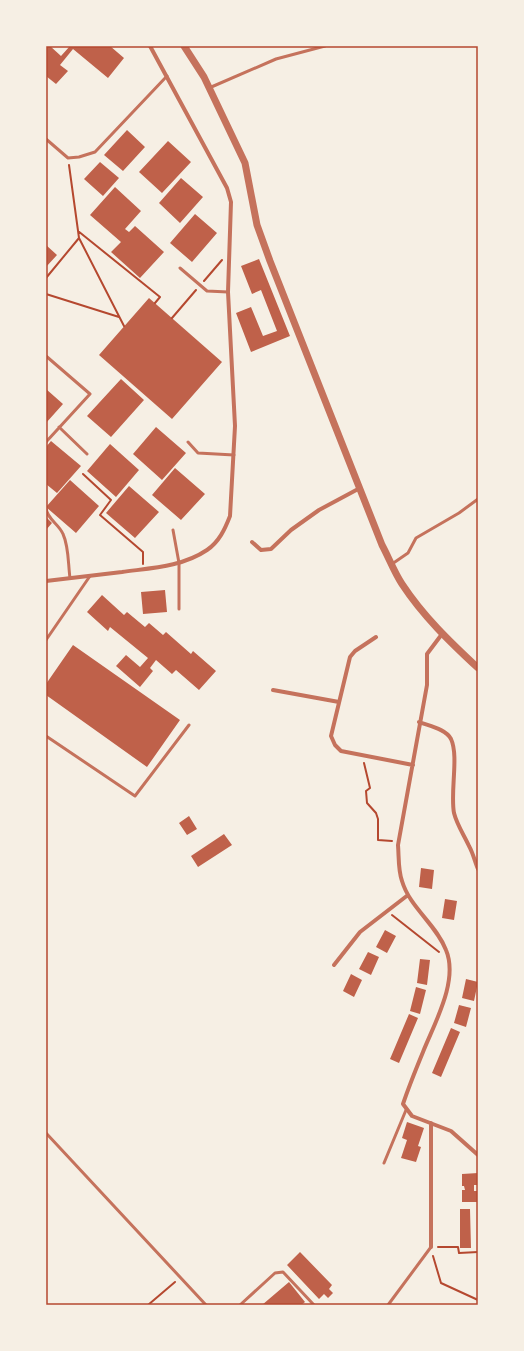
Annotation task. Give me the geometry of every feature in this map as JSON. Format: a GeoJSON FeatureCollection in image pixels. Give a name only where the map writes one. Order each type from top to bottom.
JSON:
{"type":"FeatureCollection","features":[{"type":"Feature","properties":{"kind":"street"},"geometry":{"type":"LineString","coordinates":[[46,581],[144,569],[179,563],[208,550],[217,541],[226,528],[230,516],[235,426],[228,292],[231,202],[227,188],[150,46]]}},
{"type":"Feature","properties":{"kind":"street"},"geometry":{"type":"LineString","coordinates":[[184,46],[209,88],[245,163],[257,225],[270,261],[360,488],[392,564],[401,582],[416,604],[442,634],[478,668]]}},
{"type":"Feature","properties":{"kind":"street"},"geometry":{"type":"LineString","coordinates":[[252,542],[260,550],[271,549],[291,530],[319,510],[360,488]]}},
{"type":"Feature","properties":{"kind":"street"},"geometry":{"type":"LineString","coordinates":[[442,634],[427,654],[427,685],[419,722],[399,842],[399,868],[408,896],[438,936],[447,951],[449,978],[445,997],[403,1104],[412,1116],[451,1131],[478,1155]]}},
{"type":"Feature","properties":{"kind":"street"},"geometry":{"type":"LineString","coordinates":[[376,636],[355,651],[350,657],[332,736],[335,745],[341,751],[413,765]]}},
{"type":"Feature","properties":{"kind":"street"},"geometry":{"type":"LineString","coordinates":[[273,690],[339,702]]}},
{"type":"Feature","properties":{"kind":"street"},"geometry":{"type":"LineString","coordinates":[[419,722],[442,731],[450,738],[454,750],[452,795],[454,814],[460,830],[470,847],[478,869]]}},
{"type":"Feature","properties":{"kind":"street"},"geometry":{"type":"LineString","coordinates":[[334,965],[360,932],[387,910],[408,896]]}},
{"type":"Feature","properties":{"kind":"street"},"geometry":{"type":"LineString","coordinates":[[431,1123],[431,1248]]}},
{"type":"Feature","properties":{"kind":"lane"},"geometry":{"type":"LineString","coordinates":[[209,88],[276,59],[326,46]]}},
{"type":"Feature","properties":{"kind":"lane"},"geometry":{"type":"LineString","coordinates":[[46,139],[68,158],[79,157],[95,152],[167,76]]}},
{"type":"Feature","properties":{"kind":"lane"},"geometry":{"type":"LineString","coordinates":[[180,268],[207,291],[228,292]]}},
{"type":"Feature","properties":{"kind":"lane"},"geometry":{"type":"LineString","coordinates":[[46,356],[90,394],[46,442]]}},
{"type":"Feature","properties":{"kind":"lane"},"geometry":{"type":"LineString","coordinates":[[59,427],[87,454]]}},
{"type":"Feature","properties":{"kind":"lane"},"geometry":{"type":"LineString","coordinates":[[188,442],[198,453],[234,455]]}},
{"type":"Feature","properties":{"kind":"lane"},"geometry":{"type":"LineString","coordinates":[[392,564],[408,553],[416,538],[460,513],[478,499]]}},
{"type":"Feature","properties":{"kind":"lane"},"geometry":{"type":"LineString","coordinates":[[46,508],[47,514],[59,526],[66,541],[70,578]]}},
{"type":"Feature","properties":{"kind":"lane"},"geometry":{"type":"LineString","coordinates":[[173,530],[179,563],[180,609]]}},
{"type":"Feature","properties":{"kind":"lane"},"geometry":{"type":"LineString","coordinates":[[46,640],[90,576]]}},
{"type":"Feature","properties":{"kind":"lane"},"geometry":{"type":"LineString","coordinates":[[46,736],[135,796],[189,725]]}},
{"type":"Feature","properties":{"kind":"lane"},"geometry":{"type":"LineString","coordinates":[[384,1163],[406,1110]]}},
{"type":"Feature","properties":{"kind":"lane"},"geometry":{"type":"LineString","coordinates":[[46,1133],[206,1305]]}},
{"type":"Feature","properties":{"kind":"lane"},"geometry":{"type":"LineString","coordinates":[[388,1305],[431,1248]]}},
{"type":"Feature","properties":{"kind":"lane"},"geometry":{"type":"LineString","coordinates":[[240,1305],[275,1273],[283,1272],[314,1305]]}},
{"type":"Feature","properties":{"kind":"path"},"geometry":{"type":"LineString","coordinates":[[68,158],[79,238],[124,326]]}},
{"type":"Feature","properties":{"kind":"path"},"geometry":{"type":"LineString","coordinates":[[78,231],[160,297],[155,303]]}},
{"type":"Feature","properties":{"kind":"path"},"geometry":{"type":"LineString","coordinates":[[46,278],[79,238]]}},
{"type":"Feature","properties":{"kind":"path"},"geometry":{"type":"LineString","coordinates":[[46,294],[119,317]]}},
{"type":"Feature","properties":{"kind":"path"},"geometry":{"type":"LineString","coordinates":[[83,474],[111,500],[100,515],[143,552],[144,569]]}},
{"type":"Feature","properties":{"kind":"path"},"geometry":{"type":"LineString","coordinates":[[362,756],[370,782],[370,788],[366,791],[366,800],[376,813],[378,840],[399,842]]}},
{"type":"Feature","properties":{"kind":"path"},"geometry":{"type":"LineString","coordinates":[[387,910],[448,960]]}},
{"type":"Feature","properties":{"kind":"path"},"geometry":{"type":"LineString","coordinates":[[478,1252],[458,1252],[458,1247],[431,1248],[441,1283],[478,1300]]}},
{"type":"Feature","properties":{"kind":"path"},"geometry":{"type":"LineString","coordinates":[[148,1305],[181,1277]]}},
{"type":"Feature","properties":{"kind":"building"},"geometry":{"type":"Polygon","coordinates":[[[46,46],[50,46],[61,56],[70,46],[110,46],[124,58],[108,78],[73,49],[60,65],[68,71],[56,84],[46,76],[46,46]]]}},
{"type":"Feature","properties":{"kind":"building"},"geometry":{"type":"Polygon","coordinates":[[[127,130],[145,147],[123,171],[104,155],[127,130]]]}},
{"type":"Feature","properties":{"kind":"building"},"geometry":{"type":"Polygon","coordinates":[[[168,141],[191,162],[162,193],[139,172],[168,141]]]}},
{"type":"Feature","properties":{"kind":"building"},"geometry":{"type":"Polygon","coordinates":[[[100,162],[119,178],[103,196],[84,179],[100,162]]]}},
{"type":"Feature","properties":{"kind":"building"},"geometry":{"type":"Polygon","coordinates":[[[181,178],[203,197],[180,223],[159,203],[181,178]]]}},
{"type":"Feature","properties":{"kind":"building"},"geometry":{"type":"Polygon","coordinates":[[[115,187],[141,211],[125,229],[129,232],[135,226],[164,252],[140,278],[111,252],[121,242],[90,215],[115,187]]]}},
{"type":"Feature","properties":{"kind":"building"},"geometry":{"type":"Polygon","coordinates":[[[195,214],[217,233],[192,262],[170,243],[195,214]]]}},
{"type":"Feature","properties":{"kind":"building"},"geometry":{"type":"Polygon","coordinates":[[[46,245],[57,255],[46,267],[46,245]]]}},
{"type":"Feature","properties":{"kind":"building"},"geometry":{"type":"Polygon","coordinates":[[[259,259],[290,336],[251,352],[236,313],[251,307],[263,336],[277,331],[261,290],[252,294],[241,266],[259,259]]]}},
{"type":"Feature","properties":{"kind":"building"},"geometry":{"type":"Polygon","coordinates":[[[149,298],[222,362],[172,419],[99,355],[149,298]]]}},
{"type":"Feature","properties":{"kind":"building"},"geometry":{"type":"Polygon","coordinates":[[[121,379],[144,400],[111,437],[87,416],[121,379]]]}},
{"type":"Feature","properties":{"kind":"building"},"geometry":{"type":"Polygon","coordinates":[[[46,389],[63,404],[46,423],[46,389]]]}},
{"type":"Feature","properties":{"kind":"building"},"geometry":{"type":"Polygon","coordinates":[[[156,427],[186,453],[162,480],[133,454],[156,427]]]}},
{"type":"Feature","properties":{"kind":"building"},"geometry":{"type":"Polygon","coordinates":[[[51,441],[81,466],[57,493],[46,484],[46,447],[51,441]]]}},
{"type":"Feature","properties":{"kind":"building"},"geometry":{"type":"Polygon","coordinates":[[[110,444],[139,470],[116,497],[87,471],[110,444]]]}},
{"type":"Feature","properties":{"kind":"building"},"geometry":{"type":"Polygon","coordinates":[[[175,468],[205,494],[181,520],[152,495],[175,468]]]}},
{"type":"Feature","properties":{"kind":"building"},"geometry":{"type":"Polygon","coordinates":[[[70,480],[99,506],[76,533],[46,507],[70,480]]]}},
{"type":"Feature","properties":{"kind":"building"},"geometry":{"type":"Polygon","coordinates":[[[129,486],[159,512],[135,538],[106,513],[129,486]]]}},
{"type":"Feature","properties":{"kind":"building"},"geometry":{"type":"Polygon","coordinates":[[[46,517],[52,523],[46,530],[46,517]]]}},
{"type":"Feature","properties":{"kind":"building"},"geometry":{"type":"Polygon","coordinates":[[[165,590],[167,612],[143,614],[141,592],[165,590]]]}},
{"type":"Feature","properties":{"kind":"building"},"geometry":{"type":"Polygon","coordinates":[[[102,595],[124,615],[127,612],[145,627],[149,623],[163,635],[166,632],[191,654],[193,651],[216,671],[199,690],[176,670],[172,674],[156,660],[150,668],[153,671],[140,687],[116,666],[126,655],[140,667],[148,658],[110,627],[108,631],[87,612],[102,595]]]}},
{"type":"Feature","properties":{"kind":"building"},"geometry":{"type":"Polygon","coordinates":[[[73,645],[180,720],[147,767],[46,695],[46,684],[73,645]]]}},
{"type":"Feature","properties":{"kind":"building"},"geometry":{"type":"Polygon","coordinates":[[[189,816],[197,829],[187,835],[179,823],[189,816]]]}},
{"type":"Feature","properties":{"kind":"building"},"geometry":{"type":"Polygon","coordinates":[[[224,834],[232,845],[198,867],[191,856],[224,834]]]}},
{"type":"Feature","properties":{"kind":"building"},"geometry":{"type":"Polygon","coordinates":[[[421,868],[434,870],[432,889],[419,887],[421,868]]]}},
{"type":"Feature","properties":{"kind":"building"},"geometry":{"type":"Polygon","coordinates":[[[445,899],[457,901],[454,920],[442,918],[445,899]]]}},
{"type":"Feature","properties":{"kind":"building"},"geometry":{"type":"Polygon","coordinates":[[[385,930],[396,936],[387,953],[376,947],[385,930]]]}},
{"type":"Feature","properties":{"kind":"building"},"geometry":{"type":"Polygon","coordinates":[[[368,952],[379,957],[371,975],[359,969],[368,952]]]}},
{"type":"Feature","properties":{"kind":"building"},"geometry":{"type":"Polygon","coordinates":[[[420,959],[430,960],[427,985],[417,983],[420,959]]]}},
{"type":"Feature","properties":{"kind":"building"},"geometry":{"type":"Polygon","coordinates":[[[351,974],[362,980],[354,997],[343,991],[351,974]]]}},
{"type":"Feature","properties":{"kind":"building"},"geometry":{"type":"Polygon","coordinates":[[[466,979],[478,982],[474,1001],[462,998],[466,979]]]}},
{"type":"Feature","properties":{"kind":"building"},"geometry":{"type":"Polygon","coordinates":[[[416,987],[426,990],[420,1014],[410,1011],[416,987]]]}},
{"type":"Feature","properties":{"kind":"building"},"geometry":{"type":"Polygon","coordinates":[[[459,1005],[471,1008],[466,1027],[454,1023],[459,1005]]]}},
{"type":"Feature","properties":{"kind":"building"},"geometry":{"type":"Polygon","coordinates":[[[409,1014],[418,1018],[399,1063],[390,1059],[409,1014]]]}},
{"type":"Feature","properties":{"kind":"building"},"geometry":{"type":"Polygon","coordinates":[[[451,1028],[460,1032],[441,1077],[432,1073],[451,1028]]]}},
{"type":"Feature","properties":{"kind":"building"},"geometry":{"type":"Polygon","coordinates":[[[407,1122],[424,1128],[418,1146],[421,1147],[416,1162],[401,1158],[407,1140],[402,1138],[407,1122]]]}},
{"type":"Feature","properties":{"kind":"building"},"geometry":{"type":"Polygon","coordinates":[[[478,1173],[478,1185],[474,1185],[474,1191],[478,1191],[478,1202],[462,1202],[462,1190],[465,1190],[464,1186],[462,1186],[462,1174],[478,1173]]]}},
{"type":"Feature","properties":{"kind":"building"},"geometry":{"type":"Polygon","coordinates":[[[460,1209],[470,1209],[471,1248],[460,1248],[460,1209]]]}},
{"type":"Feature","properties":{"kind":"building"},"geometry":{"type":"Polygon","coordinates":[[[300,1252],[332,1285],[329,1289],[333,1293],[328,1298],[324,1294],[319,1299],[287,1265],[300,1252]]]}},
{"type":"Feature","properties":{"kind":"building"},"geometry":{"type":"Polygon","coordinates":[[[289,1282],[305,1302],[301,1305],[262,1305],[289,1282]]]}}]}
